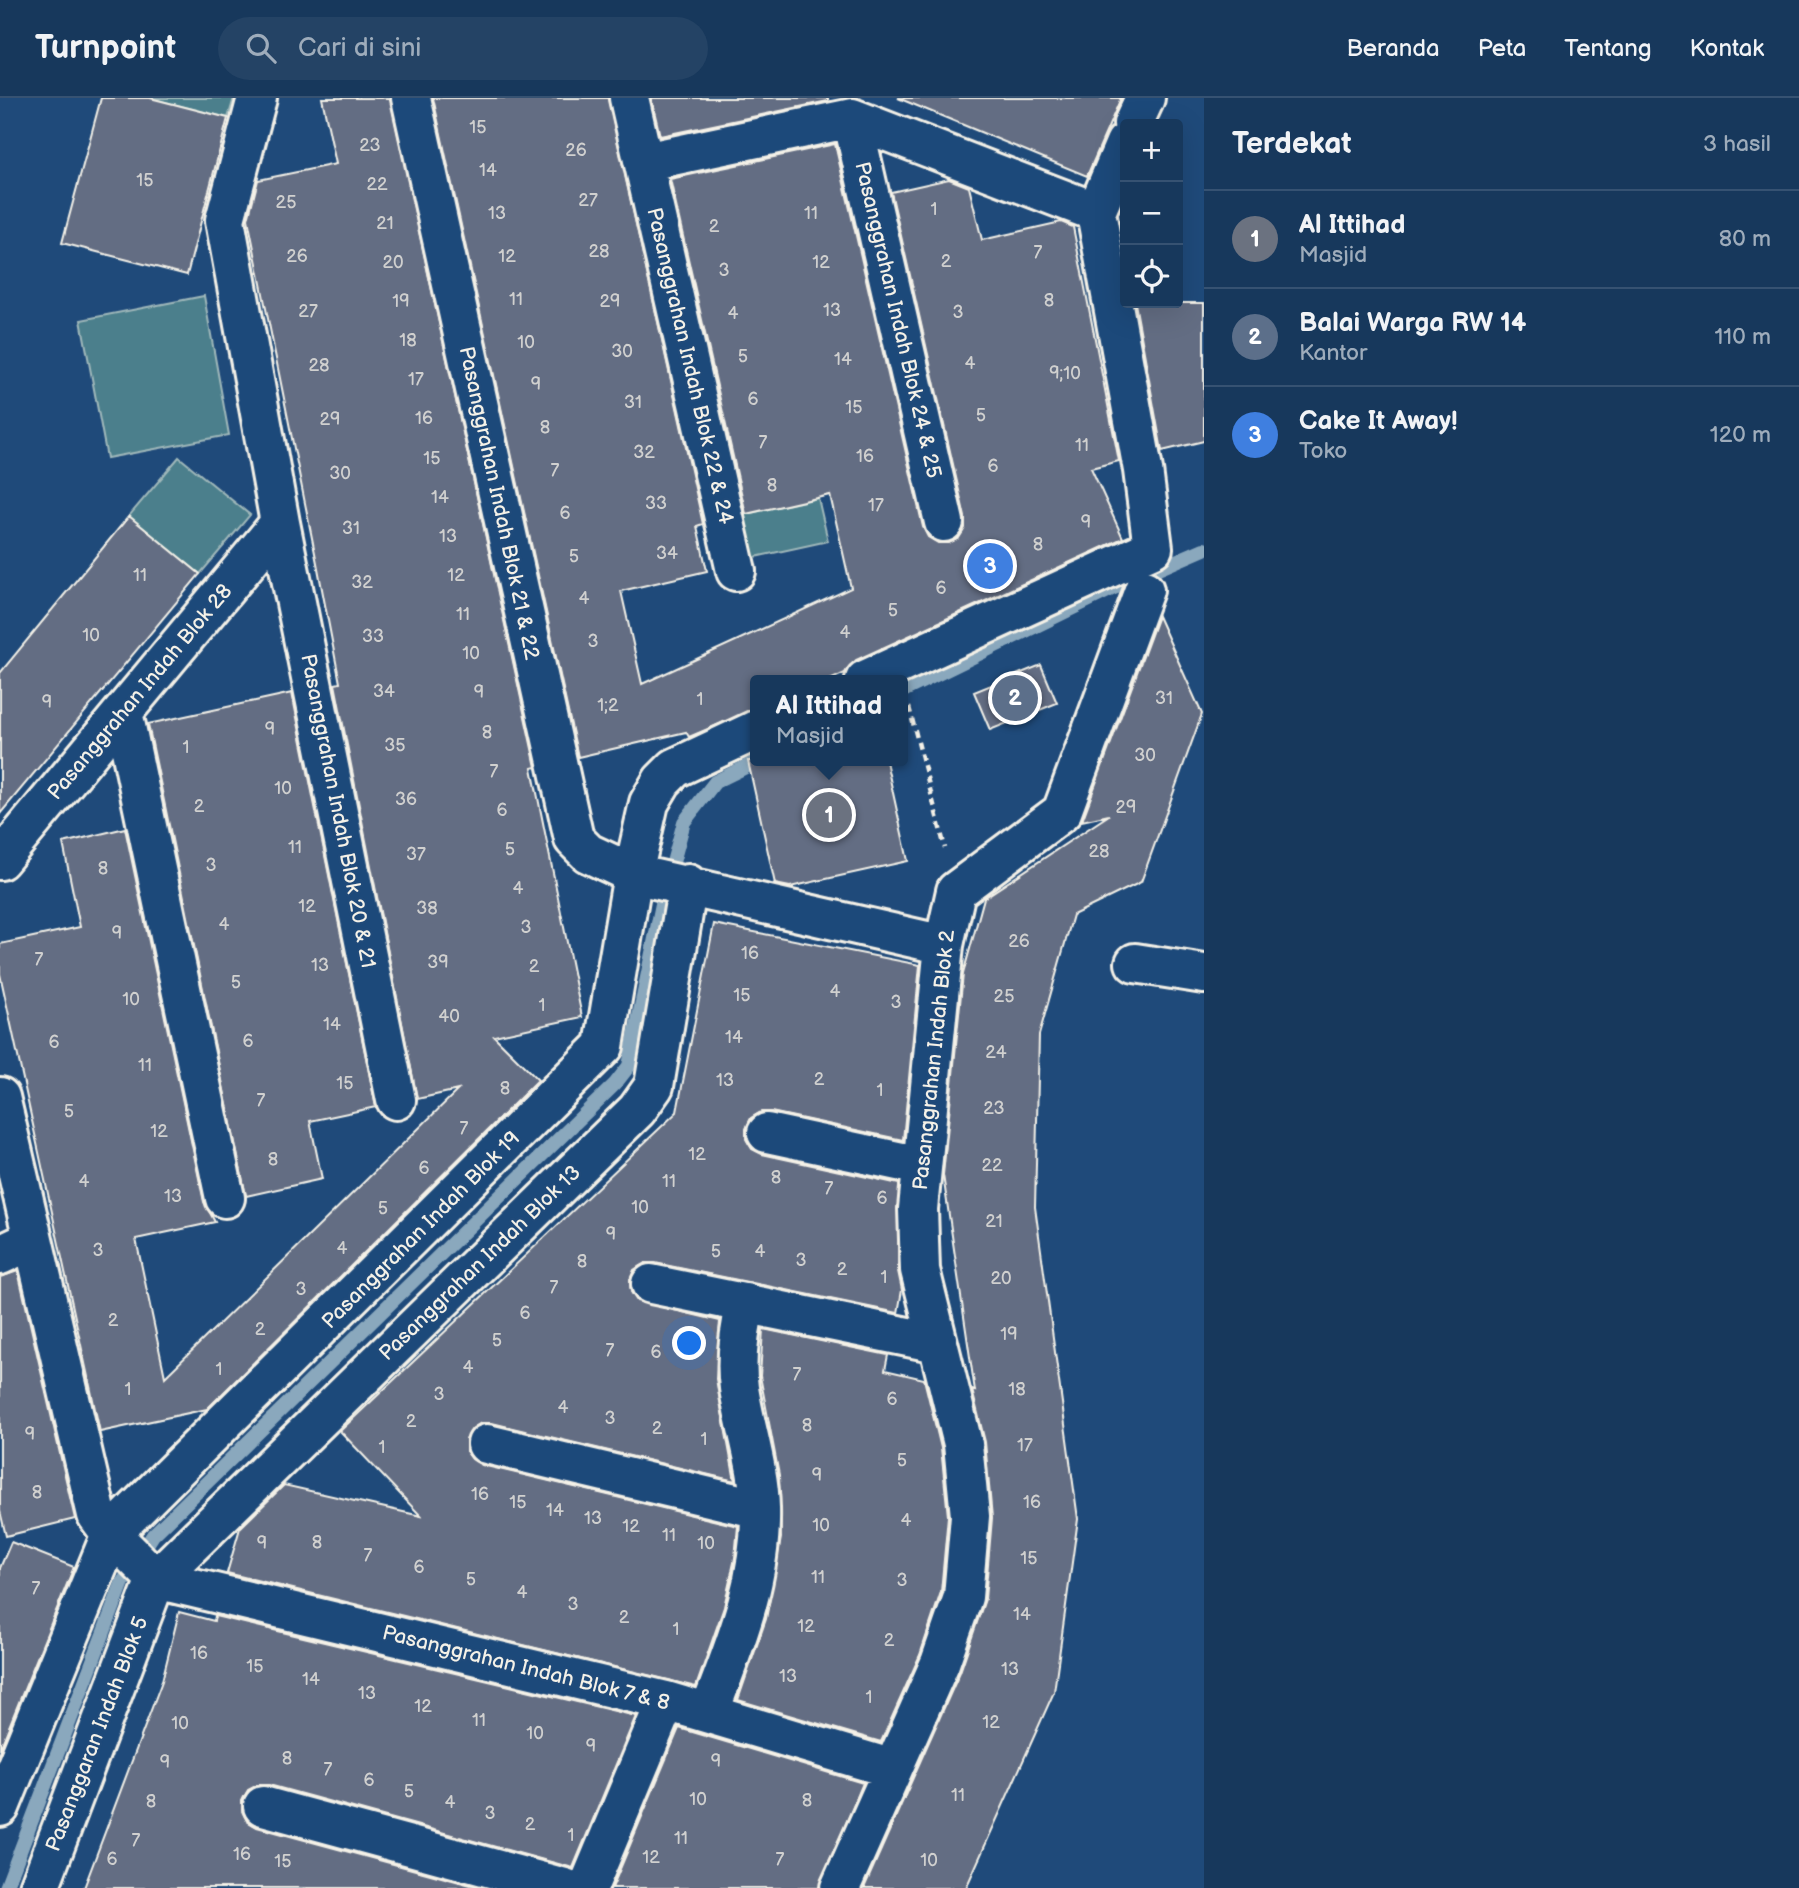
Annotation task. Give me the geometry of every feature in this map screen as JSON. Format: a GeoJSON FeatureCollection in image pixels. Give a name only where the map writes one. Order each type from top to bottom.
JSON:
{"type":"FeatureCollection","features":[{"type":"Feature","properties":{"kind":"street","name":"Pasanggrahan Indah Blok 20 & 21"},"geometry":{"type":"LineString","coordinates":[[257,98],[225,220],[280,523],[396,1100]]}},
{"type":"Feature","properties":{"kind":"street","name":"Pasanggrahan Indah Blok 21 & 22"},"geometry":{"type":"LineString","coordinates":[[411,98],[567,819],[580,848],[633,874],[688,884],[944,945]]}},
{"type":"Feature","properties":{"kind":"street","name":"Pasanggrahan Indah Blok 22 & 24"},"geometry":{"type":"LineString","coordinates":[[629,98],[736,571]]}},
{"type":"Feature","properties":{"kind":"street"},"geometry":{"type":"LineString","coordinates":[[1135,119],[1144,98]]}},
{"type":"Feature","properties":{"kind":"street"},"geometry":{"type":"LineString","coordinates":[[643,162],[852,118],[1096,212]]}},
{"type":"Feature","properties":{"kind":"street","name":"Pasanggrahan Indah Blok 24 & 25"},"geometry":{"type":"LineString","coordinates":[[852,118],[944,522]]}},
{"type":"Feature","properties":{"kind":"street"},"geometry":{"type":"LineString","coordinates":[[876,675],[1153,548],[1143,470],[1096,212],[1120,155]]}},
{"type":"Feature","properties":{"kind":"street","name":"Pasanggrahan Indah Blok 28"},"geometry":{"type":"LineString","coordinates":[[0,860],[280,523]]}},
{"type":"Feature","properties":{"kind":"street"},"geometry":{"type":"LineString","coordinates":[[956,891],[1062,812],[1144,590]]}},
{"type":"Feature","properties":{"kind":"street"},"geometry":{"type":"LineString","coordinates":[[123,712],[225,1198]]}},
{"type":"Feature","properties":{"kind":"street","name":"Pasanggrahan Indah Blok 19"},"geometry":{"type":"LineString","coordinates":[[111,1535],[604,1046],[633,874],[649,803],[662,780],[675,768],[750,732]]}},
{"type":"Feature","properties":{"kind":"street","name":"Pasanggrahan Indah Blok 13"},"geometry":{"type":"LineString","coordinates":[[156,1579],[645,1099],[654,1086],[688,884]]}},
{"type":"Feature","properties":{"kind":"street","name":"Pasanggrahan Indah Blok 2"},"geometry":{"type":"LineString","coordinates":[[839,1888],[940,1663],[963,1597],[970,1516],[963,1444],[920,1270],[918,1209],[944,945],[956,891]]}},
{"type":"Feature","properties":{"kind":"street"},"geometry":{"type":"LineString","coordinates":[[1135,963],[1204,974]]}},
{"type":"Feature","properties":{"kind":"street"},"geometry":{"type":"LineString","coordinates":[[0,1097],[16,1248],[97,1515],[111,1535],[156,1579]]}},
{"type":"Feature","properties":{"kind":"street"},"geometry":{"type":"LineString","coordinates":[[767,1133],[921,1166]]}},
{"type":"Feature","properties":{"kind":"street"},"geometry":{"type":"LineString","coordinates":[[651,1284],[937,1343]]}},
{"type":"Feature","properties":{"kind":"street"},"geometry":{"type":"LineString","coordinates":[[709,1713],[744,1620],[758,1550],[760,1509],[756,1462],[739,1386],[738,1337],[746,1303]]}},
{"type":"Feature","properties":{"kind":"street"},"geometry":{"type":"LineString","coordinates":[[487,1444],[760,1509]]}},
{"type":"Feature","properties":{"kind":"street"},"geometry":{"type":"LineString","coordinates":[[0,1807],[111,1535]]}},
{"type":"Feature","properties":{"kind":"street","name":"Pasanggrahan Indah Blok 7 & 8"},"geometry":{"type":"LineString","coordinates":[[156,1579],[666,1701],[893,1769]]}},
{"type":"Feature","properties":{"kind":"street","name":"Pasanggaran Indah Blok 5"},"geometry":{"type":"LineString","coordinates":[[39,1888],[156,1579]]}},
{"type":"Feature","properties":{"kind":"street"},"geometry":{"type":"LineString","coordinates":[[587,1888],[666,1701]]}},
{"type":"Feature","properties":{"kind":"street"},"geometry":{"type":"LineString","coordinates":[[263,1807],[565,1888]]}},
{"type":"Feature","properties":{"kind":"path"},"geometry":{"type":"LineString","coordinates":[[911,712],[956,891]]}},
{"type":"Feature","properties":{"kind":"green space"},"geometry":{"type":"Polygon","coordinates":[[[150,98],[234,98],[228,118],[150,98]]]}},
{"type":"Feature","properties":{"kind":"green space"},"geometry":{"type":"Polygon","coordinates":[[[204,296],[229,435],[107,458],[81,320],[204,296]]]}},
{"type":"Feature","properties":{"kind":"green space"},"geometry":{"type":"Polygon","coordinates":[[[179,457],[250,515],[200,574],[129,516],[179,457]]]}},
{"type":"Feature","properties":{"kind":"green space"},"geometry":{"type":"Polygon","coordinates":[[[818,498],[828,541],[746,559],[737,516],[818,498]]]}},
{"type":"Feature","properties":{"kind":"building"},"geometry":{"type":"Polygon","coordinates":[[[101,98],[150,98],[228,118],[187,275],[62,243],[101,98]]]}},
{"type":"Feature","properties":{"kind":"building"},"geometry":{"type":"Polygon","coordinates":[[[322,98],[390,98],[536,767],[532,768],[582,1017],[494,1036],[538,1080],[207,1409],[100,1432],[0,974],[0,944],[80,927],[63,843],[125,828],[204,1202],[215,1222],[136,1239],[165,1377],[458,1090],[417,1099],[335,684],[340,683],[317,563],[248,219],[258,180],[336,164],[322,98]]]}},
{"type":"Feature","properties":{"kind":"building"},"geometry":{"type":"Polygon","coordinates":[[[433,98],[608,98],[703,524],[697,526],[707,571],[621,591],[642,684],[851,588],[830,495],[746,514],[670,179],[835,144],[923,527],[928,537],[938,543],[949,543],[959,538],[965,528],[965,517],[891,192],[949,179],[969,187],[982,240],[1061,222],[1073,227],[1119,461],[1091,468],[1123,538],[856,660],[841,675],[750,675],[750,711],[689,737],[686,732],[578,757],[433,98]]]}},
{"type":"Feature","properties":{"kind":"building"},"geometry":{"type":"Polygon","coordinates":[[[651,98],[828,98],[828,101],[660,136],[651,98]]]}},
{"type":"Feature","properties":{"kind":"building"},"geometry":{"type":"Polygon","coordinates":[[[898,98],[1121,98],[1087,176],[898,98]]]}},
{"type":"Feature","properties":{"kind":"building"},"geometry":{"type":"Polygon","coordinates":[[[1183,303],[1204,303],[1204,441],[1162,451],[1136,308],[1183,308],[1183,303]]]}},
{"type":"Feature","properties":{"kind":"building"},"geometry":{"type":"Polygon","coordinates":[[[129,516],[200,574],[0,814],[0,673],[129,516]]]}},
{"type":"Feature","properties":{"kind":"building"},"geometry":{"type":"Polygon","coordinates":[[[1158,616],[1202,714],[1141,882],[1073,915],[1039,1035],[1035,1207],[1078,1519],[1054,1692],[966,1888],[864,1888],[960,1672],[985,1599],[992,1518],[985,1442],[972,1390],[975,1391],[943,1175],[963,974],[984,898],[1109,815],[1082,821],[1158,616]]]}},
{"type":"Feature","properties":{"kind":"building"},"geometry":{"type":"Polygon","coordinates":[[[1041,665],[1057,703],[990,730],[974,692],[1041,665]]]}},
{"type":"Feature","properties":{"kind":"building"},"geometry":{"type":"Polygon","coordinates":[[[292,693],[376,1107],[310,1121],[322,1179],[246,1196],[148,724],[292,693]]]}},
{"type":"Feature","properties":{"kind":"building"},"geometry":{"type":"Polygon","coordinates":[[[748,761],[750,766],[887,766],[908,861],[790,887],[775,884],[748,761]]]}},
{"type":"Feature","properties":{"kind":"building"},"geometry":{"type":"Polygon","coordinates":[[[714,924],[920,965],[903,1140],[771,1112],[761,1112],[751,1118],[746,1129],[746,1139],[752,1149],[762,1154],[899,1184],[898,1271],[902,1290],[898,1313],[645,1263],[634,1270],[630,1280],[631,1292],[637,1301],[720,1321],[716,1379],[735,1481],[492,1423],[481,1423],[472,1429],[466,1440],[466,1451],[482,1465],[738,1526],[735,1558],[724,1607],[696,1687],[227,1573],[240,1528],[284,1485],[421,1516],[340,1431],[677,1112],[714,924]]]}},
{"type":"Feature","properties":{"kind":"building"},"geometry":{"type":"Polygon","coordinates":[[[18,1271],[75,1519],[6,1536],[0,1511],[0,1277],[18,1271]]]}},
{"type":"Feature","properties":{"kind":"building"},"geometry":{"type":"Polygon","coordinates":[[[763,1329],[888,1355],[885,1370],[924,1379],[941,1448],[948,1516],[941,1592],[920,1655],[881,1742],[738,1700],[766,1619],[781,1538],[779,1475],[760,1376],[763,1329]]]}},
{"type":"Feature","properties":{"kind":"building"},"geometry":{"type":"Polygon","coordinates":[[[11,1542],[74,1567],[0,1749],[0,1568],[11,1542]]]}},
{"type":"Feature","properties":{"kind":"building"},"geometry":{"type":"Polygon","coordinates":[[[179,1612],[214,1621],[215,1616],[636,1716],[573,1868],[269,1785],[258,1785],[248,1790],[242,1801],[242,1811],[247,1821],[257,1827],[482,1888],[84,1888],[162,1681],[179,1612]]]}},
{"type":"Feature","properties":{"kind":"building"},"geometry":{"type":"Polygon","coordinates":[[[679,1728],[863,1783],[819,1888],[612,1888],[679,1728]]]}},
{"type":"Feature","properties":{"kind":"waterway"},"geometry":{"type":"LineString","coordinates":[[908,689],[1114,588],[1204,549]]}},
{"type":"Feature","properties":{"kind":"waterway"},"geometry":{"type":"LineString","coordinates":[[6,1888],[123,1582],[153,1535],[615,1084],[629,1066],[663,899],[684,822],[715,782],[750,765]]}},
{"type":"Feature","properties":{"kind":"place","name":"Cake It Away!"},"geometry":{"type":"Point","coordinates":[990,566]}},
{"type":"Feature","properties":{"kind":"place","name":"Balai Warga RW 14"},"geometry":{"type":"Point","coordinates":[1015,698]}},
{"type":"Feature","properties":{"kind":"place","name":"Al Ittihad"},"geometry":{"type":"Point","coordinates":[829,815]}}]}
